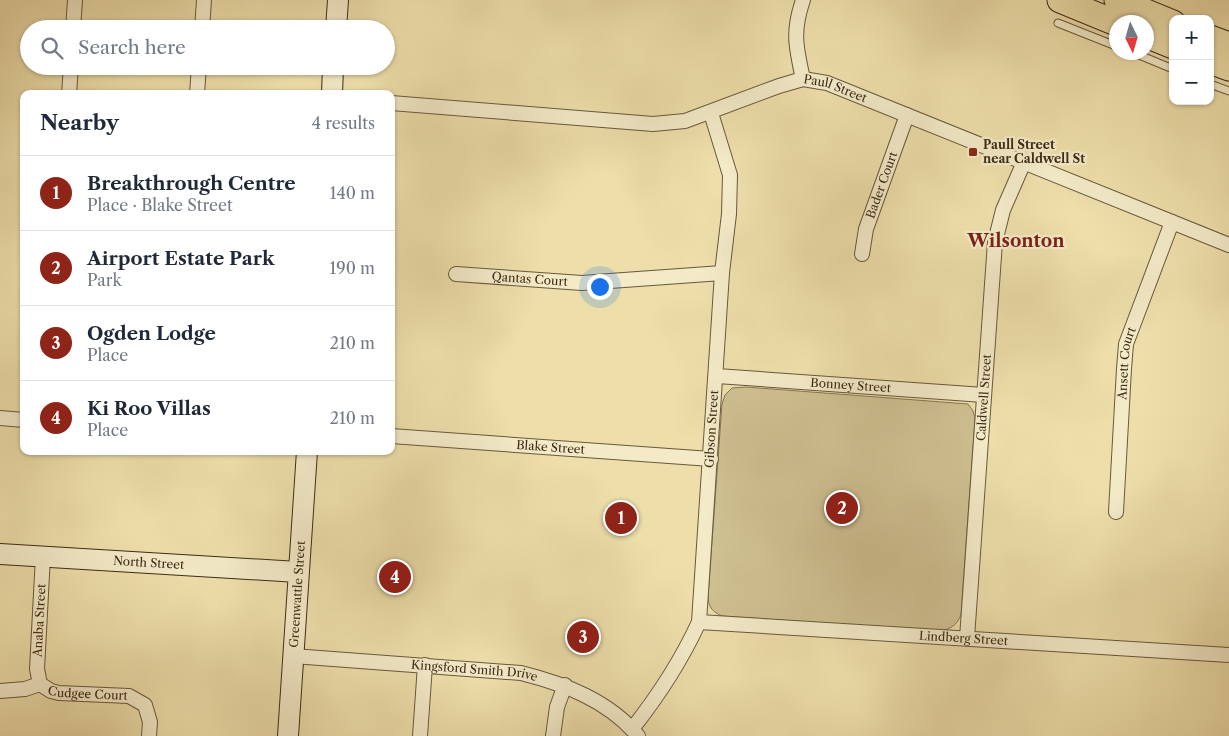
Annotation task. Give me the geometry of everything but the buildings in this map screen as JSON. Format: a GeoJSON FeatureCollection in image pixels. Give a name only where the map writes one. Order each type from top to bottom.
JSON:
{"type":"FeatureCollection","features":[{"type":"Feature","properties":{"kind":"highway"},"geometry":{"type":"LineString","coordinates":[[1117,0],[1169,21]]}},
{"type":"Feature","properties":{"kind":"highway"},"geometry":{"type":"LineString","coordinates":[[1059,11],[1109,22]]}},
{"type":"Feature","properties":{"kind":"highway"},"geometry":{"type":"LineString","coordinates":[[1154,38],[1169,44]]}},
{"type":"Feature","properties":{"kind":"highway"},"geometry":{"type":"LineString","coordinates":[[1214,39],[1229,45]]}},
{"type":"Feature","properties":{"kind":"highway"},"geometry":{"type":"LineString","coordinates":[[1214,62],[1229,68]]}},
{"type":"Feature","properties":{"kind":"main road"},"geometry":{"type":"LineString","coordinates":[[337,20],[338,0]]}},
{"type":"Feature","properties":{"kind":"main road"},"geometry":{"type":"LineString","coordinates":[[332,90],[333,75]]}},
{"type":"Feature","properties":{"kind":"main road","name":"Greenwattle Street"},"geometry":{"type":"LineString","coordinates":[[288,736],[307,455]]}},
{"type":"Feature","properties":{"kind":"main road","name":"North Street"},"geometry":{"type":"LineString","coordinates":[[0,554],[298,572]]}},
{"type":"Feature","properties":{"kind":"street"},"geometry":{"type":"LineString","coordinates":[[74,20],[76,0]]}},
{"type":"Feature","properties":{"kind":"street"},"geometry":{"type":"LineString","coordinates":[[203,20],[204,0]]}},
{"type":"Feature","properties":{"kind":"street"},"geometry":{"type":"LineString","coordinates":[[803,0],[798,14],[795,38],[803,79]]}},
{"type":"Feature","properties":{"kind":"street"},"geometry":{"type":"LineString","coordinates":[[69,90],[70,75]]}},
{"type":"Feature","properties":{"kind":"street"},"geometry":{"type":"LineString","coordinates":[[197,90],[198,75]]}},
{"type":"Feature","properties":{"kind":"street","name":"Paull Street"},"geometry":{"type":"LineString","coordinates":[[395,103],[653,124],[685,121],[803,79],[826,83],[1229,245]]}},
{"type":"Feature","properties":{"kind":"street","name":"Gibson Street"},"geometry":{"type":"LineString","coordinates":[[635,732],[687,648],[699,622],[717,376],[722,273],[729,214],[730,175],[711,113]]}},
{"type":"Feature","properties":{"kind":"street","name":"Bader Court"},"geometry":{"type":"LineString","coordinates":[[862,254],[866,229],[907,116]]}},
{"type":"Feature","properties":{"kind":"street","name":"Caldwell Street"},"geometry":{"type":"LineString","coordinates":[[967,638],[995,242],[1003,210],[1024,162]]}},
{"type":"Feature","properties":{"kind":"street","name":"Ansett Court"},"geometry":{"type":"LineString","coordinates":[[1116,512],[1126,344],[1172,222]]}},
{"type":"Feature","properties":{"kind":"street","name":"Qantas Court"},"geometry":{"type":"LineString","coordinates":[[456,274],[582,283],[722,273]]}},
{"type":"Feature","properties":{"kind":"street","name":"Bonney Street"},"geometry":{"type":"LineString","coordinates":[[717,376],[984,395]]}},
{"type":"Feature","properties":{"kind":"street"},"geometry":{"type":"LineString","coordinates":[[0,418],[20,420]]}},
{"type":"Feature","properties":{"kind":"street","name":"Blake Street"},"geometry":{"type":"LineString","coordinates":[[395,436],[711,459]]}},
{"type":"Feature","properties":{"kind":"street","name":"Anaba Street"},"geometry":{"type":"LineString","coordinates":[[40,684],[37,669],[43,556]]}},
{"type":"Feature","properties":{"kind":"street","name":"Lindberg Street"},"geometry":{"type":"LineString","coordinates":[[699,622],[1229,655]]}},
{"type":"Feature","properties":{"kind":"street","name":"Kingsford Smith Drive"},"geometry":{"type":"LineString","coordinates":[[293,656],[522,673],[576,690],[603,706],[635,732]]}},
{"type":"Feature","properties":{"kind":"street"},"geometry":{"type":"LineString","coordinates":[[420,736],[425,666]]}},
{"type":"Feature","properties":{"kind":"street","name":"Cudgee Court"},"geometry":{"type":"LineString","coordinates":[[0,691],[25,689],[40,684],[51,691],[129,696],[145,705],[150,722],[149,736]]}},
{"type":"Feature","properties":{"kind":"street"},"geometry":{"type":"LineString","coordinates":[[553,736],[557,707],[565,685]]}},
{"type":"Feature","properties":{"kind":"lane"},"geometry":{"type":"LineString","coordinates":[[1059,11],[1109,42]]}},
{"type":"Feature","properties":{"kind":"lane"},"geometry":{"type":"LineString","coordinates":[[1151,60],[1169,67]]}},
{"type":"Feature","properties":{"kind":"lane"},"geometry":{"type":"LineString","coordinates":[[1214,85],[1229,91]]}},
{"type":"Feature","properties":{"kind":"shaded area"},"geometry":{"type":"Polygon","coordinates":[[[746,387],[968,404],[975,418],[961,615],[955,624],[950,628],[939,631],[722,616],[712,609],[708,598],[722,404],[725,395],[732,388],[746,387]]]}},
{"type":"Feature","properties":{"kind":"place","name":"Paull Street near Caldwell St"},"geometry":{"type":"Point","coordinates":[973,152]}},
{"type":"Feature","properties":{"kind":"place","name":"Airport Estate Park"},"geometry":{"type":"Point","coordinates":[842,508]}},
{"type":"Feature","properties":{"kind":"place","name":"Breakthrough Centre"},"geometry":{"type":"Point","coordinates":[621,518]}},
{"type":"Feature","properties":{"kind":"place","name":"Ki Roo Villas"},"geometry":{"type":"Point","coordinates":[395,577]}},
{"type":"Feature","properties":{"kind":"place","name":"Ogden Lodge"},"geometry":{"type":"Point","coordinates":[583,637]}},
{"type":"Feature","properties":{"kind":"district","name":"Wilsonton"},"geometry":{"type":"Point","coordinates":[1016,241]}}]}
